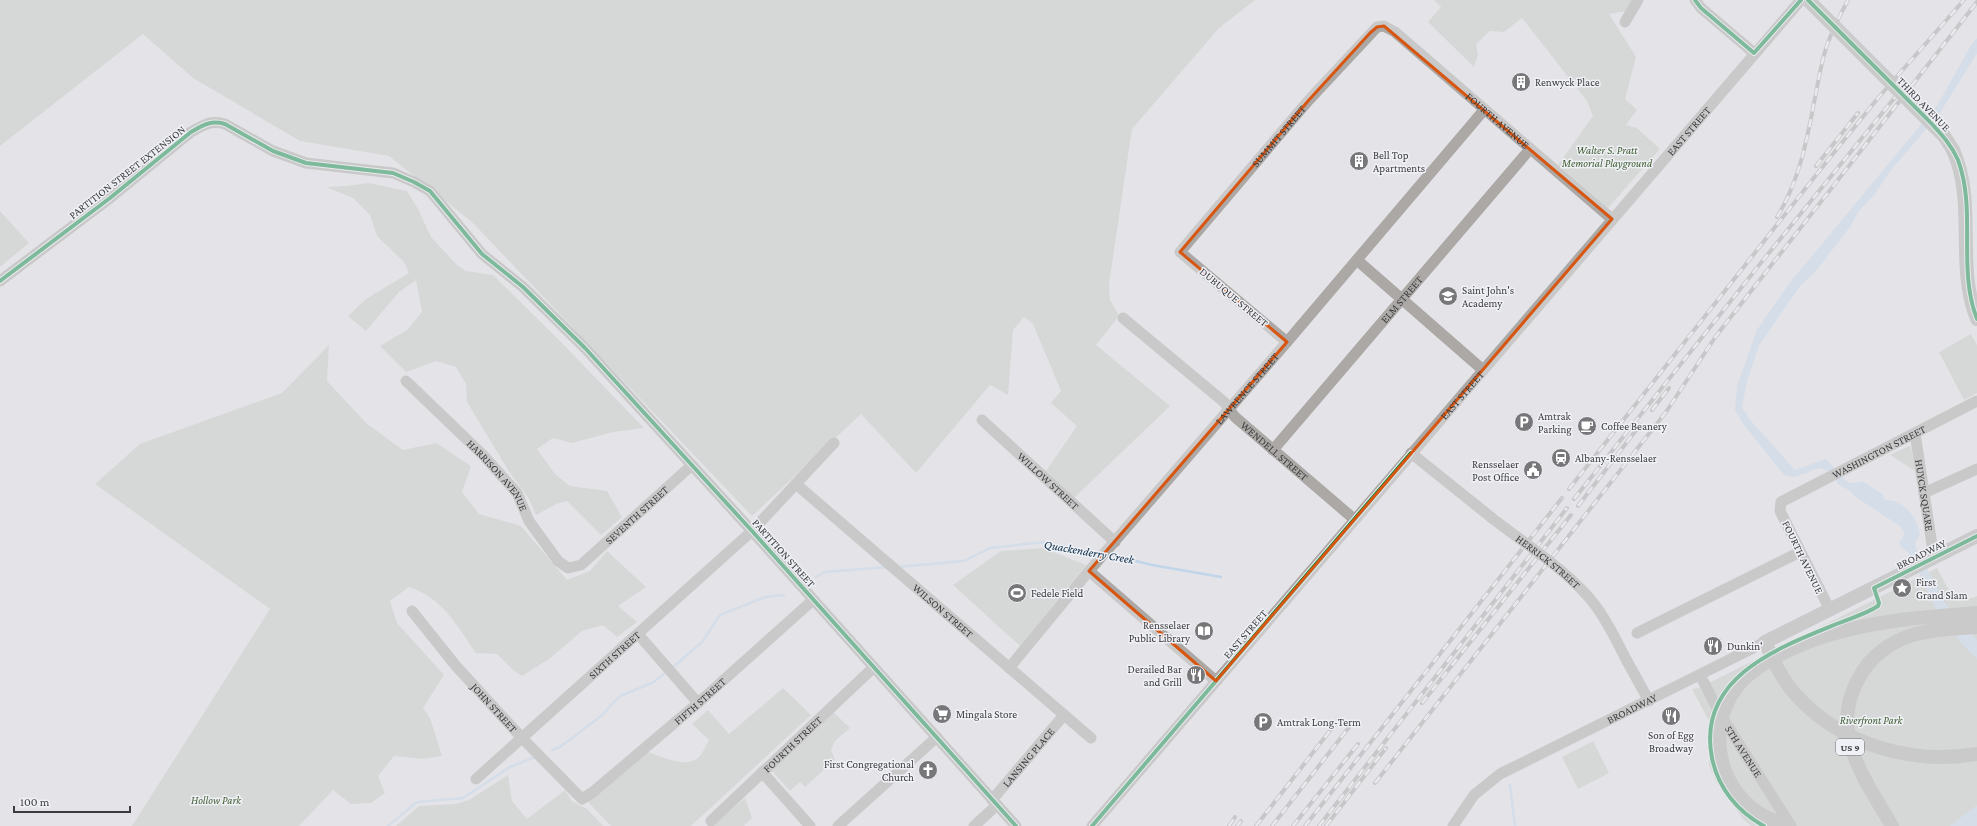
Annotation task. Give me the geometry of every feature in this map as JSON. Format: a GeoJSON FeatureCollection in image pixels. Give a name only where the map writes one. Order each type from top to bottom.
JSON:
{"type":"FeatureCollection","features":[{"type":"Feature","properties":{"kind":"main road","name":"THIRD AVENUE"},"geometry":{"type":"LineString","coordinates":[[1808,0],[1944,136],[1953,150],[1962,171],[1967,197],[1972,269],[1969,294],[1977,320]]}},
{"type":"Feature","properties":{"kind":"main road","name":"BROADWAY"},"geometry":{"type":"LineString","coordinates":[[1765,642],[1977,536]]}},
{"type":"Feature","properties":{"kind":"main road"},"geometry":{"type":"LineString","coordinates":[[1787,826],[1764,816],[1747,804],[1734,789],[1724,770],[1720,750],[1720,729],[1727,703],[1738,685],[1754,671],[1778,656],[1836,632],[1884,621],[1977,613]]}},
{"type":"Feature","properties":{"kind":"main road","name":"US 9"},"geometry":{"type":"LineString","coordinates":[[1892,826],[1858,768],[1850,748],[1847,714],[1854,687],[1860,675],[1873,658],[1883,649],[1902,638],[1927,631],[1977,627]]}},
{"type":"Feature","properties":{"kind":"main road"},"geometry":{"type":"LineString","coordinates":[[1765,642],[1780,672],[1796,695],[1821,718],[1846,734],[1878,747],[1907,754],[1944,757],[1977,754]]}},
{"type":"Feature","properties":{"kind":"street"},"geometry":{"type":"LineString","coordinates":[[1625,22],[1638,0]]}},
{"type":"Feature","properties":{"kind":"street"},"geometry":{"type":"LineString","coordinates":[[1695,0],[1701,8],[1754,53]]}},
{"type":"Feature","properties":{"kind":"street","name":"EAST STREET"},"geometry":{"type":"LineString","coordinates":[[1092,826],[1800,0]]}},
{"type":"Feature","properties":{"kind":"street","name":"FOURTH AVENUE"},"geometry":{"type":"LineString","coordinates":[[1381,25],[1396,32],[1530,150],[1612,219]]}},
{"type":"Feature","properties":{"kind":"street","name":"SUMMIT STREET"},"geometry":{"type":"LineString","coordinates":[[1180,252],[1308,102],[1370,33],[1381,25]]}},
{"type":"Feature","properties":{"kind":"street","name":"LAWRENCE STREET"},"geometry":{"type":"LineString","coordinates":[[1009,668],[1089,571],[1287,342],[1484,110]]}},
{"type":"Feature","properties":{"kind":"street","name":"PARTITION STREET EXTENSION"},"geometry":{"type":"LineString","coordinates":[[0,281],[110,198],[191,132],[205,124],[216,122],[225,124],[273,151],[306,163],[381,170],[414,182],[430,191],[441,202],[482,254],[533,297]]}},
{"type":"Feature","properties":{"kind":"street","name":"ELM STREET"},"geometry":{"type":"LineString","coordinates":[[1273,450],[1530,150]]}},
{"type":"Feature","properties":{"kind":"street","name":"DUBUQUE STREET"},"geometry":{"type":"LineString","coordinates":[[1180,252],[1287,342]]}},
{"type":"Feature","properties":{"kind":"street"},"geometry":{"type":"LineString","coordinates":[[1357,260],[1483,370]]}},
{"type":"Feature","properties":{"kind":"street","name":"PARTITION STREET"},"geometry":{"type":"LineString","coordinates":[[533,297],[585,348],[692,465],[1016,826]]}},
{"type":"Feature","properties":{"kind":"street","name":"WENDELL STREET"},"geometry":{"type":"LineString","coordinates":[[1123,318],[1224,402],[1235,417],[1354,520]]}},
{"type":"Feature","properties":{"kind":"street","name":"HARRISON AVENUE"},"geometry":{"type":"LineString","coordinates":[[406,381],[483,455],[517,492],[529,521],[558,561],[568,568],[581,565]]}},
{"type":"Feature","properties":{"kind":"street","name":"WASHINGTON STREET"},"geometry":{"type":"LineString","coordinates":[[1780,502],[1977,401]]}},
{"type":"Feature","properties":{"kind":"street","name":"WILLOW STREET"},"geometry":{"type":"LineString","coordinates":[[982,420],[1112,544]]}},
{"type":"Feature","properties":{"kind":"street","name":"HUYCK SQUARE"},"geometry":{"type":"LineString","coordinates":[[1915,433],[1933,558]]}},
{"type":"Feature","properties":{"kind":"street","name":"SIXTH STREET"},"geometry":{"type":"LineString","coordinates":[[476,780],[752,531],[834,443]]}},
{"type":"Feature","properties":{"kind":"street","name":"HERRICK STREET"},"geometry":{"type":"LineString","coordinates":[[1411,453],[1584,591],[1606,620],[1649,701]]}},
{"type":"Feature","properties":{"kind":"street","name":"SEVENTH STREET"},"geometry":{"type":"LineString","coordinates":[[581,565],[692,465]]}},
{"type":"Feature","properties":{"kind":"street"},"geometry":{"type":"LineString","coordinates":[[1924,493],[1977,468]]}},
{"type":"Feature","properties":{"kind":"street","name":"WILSON STREET"},"geometry":{"type":"LineString","coordinates":[[796,484],[1091,738]]}},
{"type":"Feature","properties":{"kind":"street","name":"FOURTH AVENUE"},"geometry":{"type":"LineString","coordinates":[[1780,502],[1780,511],[1830,610]]}},
{"type":"Feature","properties":{"kind":"street"},"geometry":{"type":"LineString","coordinates":[[1637,633],[1800,552]]}},
{"type":"Feature","properties":{"kind":"street"},"geometry":{"type":"LineString","coordinates":[[1089,571],[1216,681]]}},
{"type":"Feature","properties":{"kind":"street","name":"FIFTH STREET"},"geometry":{"type":"LineString","coordinates":[[582,799],[593,792],[698,703],[813,600]]}},
{"type":"Feature","properties":{"kind":"street","name":"JOHN STREET"},"geometry":{"type":"LineString","coordinates":[[412,611],[456,666],[523,739],[582,799]]}},
{"type":"Feature","properties":{"kind":"street"},"geometry":{"type":"LineString","coordinates":[[638,634],[698,703]]}},
{"type":"Feature","properties":{"kind":"street","name":"BROADWAY"},"geometry":{"type":"LineString","coordinates":[[1453,826],[1474,795],[1496,777],[1765,642]]}},
{"type":"Feature","properties":{"kind":"street","name":"FOURTH STREET"},"geometry":{"type":"LineString","coordinates":[[711,820],[874,667]]}},
{"type":"Feature","properties":{"kind":"street","name":"5TH AVENUE"},"geometry":{"type":"LineString","coordinates":[[1700,675],[1720,714],[1791,826]]}},
{"type":"Feature","properties":{"kind":"street","name":"LANSING PLACE"},"geometry":{"type":"LineString","coordinates":[[974,826],[995,803],[1064,715]]}},
{"type":"Feature","properties":{"kind":"street"},"geometry":{"type":"LineString","coordinates":[[838,826],[937,737]]}},
{"type":"Feature","properties":{"kind":"street"},"geometry":{"type":"LineString","coordinates":[[762,772],[810,826]]}},
{"type":"Feature","properties":{"kind":"highlighted area"},"geometry":{"type":"Polygon","coordinates":[[[1384,26],[1612,219],[1216,681],[1089,571],[1287,342],[1180,252],[1308,101],[1370,33],[1377,27],[1384,26]]]}},
{"type":"Feature","properties":{"kind":"green space"},"geometry":{"type":"Polygon","coordinates":[[[0,0],[1255,0],[1219,28],[1132,129],[1109,284],[1110,300],[1119,316],[1096,345],[1170,406],[1074,498],[1046,471],[1077,426],[1051,403],[1061,391],[1033,324],[1024,317],[1013,330],[1008,395],[990,385],[916,473],[861,414],[752,516],[472,222],[389,156],[300,141],[193,78],[143,34],[0,146],[0,0]]]}},
{"type":"Feature","properties":{"kind":"green space","name":"Walter S. Pratt Memorial Playground"},"geometry":{"type":"Polygon","coordinates":[[[1434,0],[1635,0],[1627,11],[1609,14],[1636,57],[1625,99],[1637,110],[1626,125],[1637,128],[1660,149],[1608,208],[1558,165],[1593,116],[1587,101],[1522,18],[1504,32],[1490,31],[1476,44],[1478,55],[1474,67],[1428,22],[1441,7],[1434,0]]]}},
{"type":"Feature","properties":{"kind":"green space"},"geometry":{"type":"Polygon","coordinates":[[[369,183],[407,191],[418,209],[431,237],[456,264],[466,271],[493,275],[559,340],[644,428],[613,432],[572,443],[553,438],[537,449],[555,474],[570,486],[607,491],[622,517],[601,535],[567,501],[556,504],[536,515],[529,499],[508,470],[467,402],[466,384],[456,367],[436,361],[406,372],[380,346],[407,330],[422,312],[416,280],[399,292],[366,331],[348,316],[366,299],[409,273],[404,262],[377,236],[370,215],[353,198],[326,187],[369,183]]]}},
{"type":"Feature","properties":{"kind":"green space"},"geometry":{"type":"Polygon","coordinates":[[[0,211],[29,243],[0,267],[0,211]]]}},
{"type":"Feature","properties":{"kind":"green space"},"geometry":{"type":"Polygon","coordinates":[[[1971,334],[1977,345],[1977,393],[1964,400],[1939,352],[1971,334]]]}},
{"type":"Feature","properties":{"kind":"green space","name":"Hollow Park"},"geometry":{"type":"Polygon","coordinates":[[[329,345],[327,381],[366,423],[403,450],[436,443],[471,466],[462,492],[479,514],[521,526],[567,580],[590,571],[607,551],[646,587],[618,606],[637,622],[617,637],[603,625],[582,631],[549,659],[522,676],[512,669],[497,654],[476,653],[455,623],[440,606],[431,598],[409,587],[390,601],[397,623],[444,675],[423,708],[430,718],[442,756],[422,759],[394,756],[378,776],[385,793],[371,803],[351,804],[333,790],[299,826],[132,826],[270,609],[95,484],[140,444],[282,393],[329,345]]]}},
{"type":"Feature","properties":{"kind":"green space"},"geometry":{"type":"Polygon","coordinates":[[[1909,446],[1911,447],[1915,471],[1890,455],[1909,446]]]}},
{"type":"Feature","properties":{"kind":"green space","name":"Fedele Field"},"geometry":{"type":"Polygon","coordinates":[[[1043,548],[1086,565],[1020,646],[953,585],[1001,551],[1043,548]]]}},
{"type":"Feature","properties":{"kind":"green space","name":"Riverfront Park"},"geometry":{"type":"Polygon","coordinates":[[[1937,568],[1954,600],[1973,598],[1977,596],[1977,813],[1961,826],[1751,826],[1743,819],[1717,783],[1709,765],[1709,721],[1692,689],[1699,688],[1937,568]]]}},
{"type":"Feature","properties":{"kind":"green space"},"geometry":{"type":"Polygon","coordinates":[[[783,688],[811,715],[691,826],[611,826],[587,801],[648,752],[681,762],[687,762],[699,757],[709,740],[692,724],[708,710],[729,734],[783,688]]]}},
{"type":"Feature","properties":{"kind":"green space"},"geometry":{"type":"Polygon","coordinates":[[[833,712],[850,728],[835,741],[831,750],[835,760],[805,787],[800,782],[790,791],[772,771],[833,712]]]}},
{"type":"Feature","properties":{"kind":"green space"},"geometry":{"type":"Polygon","coordinates":[[[1593,741],[1609,773],[1578,789],[1562,757],[1593,741]]]}},
{"type":"Feature","properties":{"kind":"green space"},"geometry":{"type":"Polygon","coordinates":[[[508,775],[512,801],[527,819],[565,790],[572,801],[587,809],[603,826],[396,826],[419,806],[456,804],[469,800],[508,775]]]}},
{"type":"Feature","properties":{"kind":"green space"},"geometry":{"type":"Polygon","coordinates":[[[745,798],[752,818],[744,826],[712,826],[745,798]]]}},
{"type":"Feature","properties":{"kind":"water"},"geometry":{"type":"Polygon","coordinates":[[[1977,38],[1977,53],[1940,113],[1892,169],[1874,195],[1858,212],[1850,227],[1816,271],[1801,285],[1759,345],[1747,381],[1742,407],[1751,421],[1795,470],[1825,459],[1848,482],[1864,482],[1882,494],[1885,500],[1898,503],[1908,510],[1916,521],[1920,534],[1915,544],[1917,550],[1945,603],[1977,640],[1977,659],[1963,645],[1936,609],[1908,552],[1900,546],[1900,542],[1905,534],[1900,526],[1854,496],[1849,490],[1839,485],[1829,471],[1819,468],[1795,477],[1784,475],[1744,425],[1735,410],[1737,386],[1757,330],[1788,285],[1938,104],[1970,47],[1977,38]]]}},
{"type":"Feature","properties":{"kind":"water"},"geometry":{"type":"Polygon","coordinates":[[[1977,805],[1977,826],[1950,826],[1977,805]]]}},
{"type":"Feature","properties":{"kind":"waterway","name":"Quackenderry Creek"},"geometry":{"type":"LineString","coordinates":[[897,567],[964,561],[990,548],[1044,542],[1101,553]]}},
{"type":"Feature","properties":{"kind":"waterway","name":"Quackenderry Creek"},"geometry":{"type":"LineString","coordinates":[[1108,554],[1152,565],[1221,577]]}},
{"type":"Feature","properties":{"kind":"waterway","name":"Quackenderry Creek"},"geometry":{"type":"LineString","coordinates":[[816,577],[825,572],[888,567]]}},
{"type":"Feature","properties":{"kind":"waterway","name":"Quackenderry Creek"},"geometry":{"type":"LineString","coordinates":[[672,668],[702,642],[720,615],[765,597],[784,595]]}},
{"type":"Feature","properties":{"kind":"waterway","name":"Quackenderry Creek"},"geometry":{"type":"LineString","coordinates":[[552,750],[560,747],[601,716],[620,696],[652,683],[668,671]]}},
{"type":"Feature","properties":{"kind":"waterway","name":"Quackenderry Creek"},"geometry":{"type":"LineString","coordinates":[[388,826],[417,802],[463,798],[510,767],[535,757]]}},
{"type":"Feature","properties":{"kind":"waterway","name":"Quackenderry Creek"},"geometry":{"type":"LineString","coordinates":[[1510,785],[1515,826]]}},
{"type":"Feature","properties":{"kind":"railway"},"geometry":{"type":"LineString","coordinates":[[1777,217],[1787,198],[1801,160],[1825,51],[1848,0]]}},
{"type":"Feature","properties":{"kind":"railway"},"geometry":{"type":"LineString","coordinates":[[1569,489],[1878,98],[1964,0]]}},
{"type":"Feature","properties":{"kind":"railway"},"geometry":{"type":"LineString","coordinates":[[1375,783],[1666,412],[1716,336],[1977,2]]}},
{"type":"Feature","properties":{"kind":"railway"},"geometry":{"type":"LineString","coordinates":[[1574,499],[1760,264],[1900,91]]}},
{"type":"Feature","properties":{"kind":"railway"},"geometry":{"type":"LineString","coordinates":[[1816,166],[1858,113]]}},
{"type":"Feature","properties":{"kind":"railway"},"geometry":{"type":"LineString","coordinates":[[1652,410],[1669,388]]}},
{"type":"Feature","properties":{"kind":"railway"},"geometry":{"type":"LineString","coordinates":[[1578,506],[1640,425]]}},
{"type":"Feature","properties":{"kind":"railway"},"geometry":{"type":"LineString","coordinates":[[1305,826],[1562,498]]}},
{"type":"Feature","properties":{"kind":"railway"},"geometry":{"type":"LineString","coordinates":[[1319,826],[1567,508]]}},
{"type":"Feature","properties":{"kind":"railway"},"geometry":{"type":"LineString","coordinates":[[1422,703],[1571,515]]}},
{"type":"Feature","properties":{"kind":"railway"},"geometry":{"type":"LineString","coordinates":[[1256,826],[1339,719]]}},
{"type":"Feature","properties":{"kind":"railway"},"geometry":{"type":"LineString","coordinates":[[1272,826],[1350,726]]}},
{"type":"Feature","properties":{"kind":"railway"},"geometry":{"type":"LineString","coordinates":[[1293,826],[1358,744]]}},
{"type":"Feature","properties":{"kind":"railway"},"geometry":{"type":"LineString","coordinates":[[1326,826],[1386,748]]}},
{"type":"Feature","properties":{"kind":"railway"},"geometry":{"type":"LineString","coordinates":[[1229,826],[1235,817]]}},
{"type":"Feature","properties":{"kind":"railway"},"geometry":{"type":"LineString","coordinates":[[1237,826],[1241,821]]}},
{"type":"Feature","properties":{"kind":"cycle path"},"geometry":{"type":"LineString","coordinates":[[1695,0],[1701,8],[1754,53],[1801,0]]}},
{"type":"Feature","properties":{"kind":"cycle path"},"geometry":{"type":"LineString","coordinates":[[1808,0],[1929,121],[1945,139],[1955,154],[1963,179],[1966,199],[1968,280],[1971,300],[1977,319]]}},
{"type":"Feature","properties":{"kind":"cycle path"},"geometry":{"type":"LineString","coordinates":[[0,281],[110,198],[191,132],[199,127],[211,123],[225,124],[273,151],[306,163],[393,173],[414,182],[430,191],[482,254],[523,287],[585,348],[752,531],[1016,826]]}},
{"type":"Feature","properties":{"kind":"cycle path"},"geometry":{"type":"LineString","coordinates":[[1092,826],[1411,453]]}},
{"type":"Feature","properties":{"kind":"cycle path"},"geometry":{"type":"LineString","coordinates":[[1764,826],[1746,814],[1730,798],[1719,779],[1712,758],[1710,730],[1717,706],[1730,686],[1747,669],[1769,655],[1816,632],[1864,614],[1878,606],[1879,603],[1874,588],[1977,536]]}},
{"type":"Feature","properties":{"kind":"place","name":"Renwyck Place"},"geometry":{"type":"Point","coordinates":[1521,82]}},
{"type":"Feature","properties":{"kind":"place","name":"Bell Top Apartments"},"geometry":{"type":"Point","coordinates":[1359,161]}},
{"type":"Feature","properties":{"kind":"place","name":"Saint John's Academy"},"geometry":{"type":"Point","coordinates":[1448,296]}},
{"type":"Feature","properties":{"kind":"place","name":"Amtrak Parking"},"geometry":{"type":"Point","coordinates":[1524,422]}},
{"type":"Feature","properties":{"kind":"place","name":"Coffee Beanery"},"geometry":{"type":"Point","coordinates":[1587,426]}},
{"type":"Feature","properties":{"kind":"place","name":"Albany-Rensselaer"},"geometry":{"type":"Point","coordinates":[1561,458]}},
{"type":"Feature","properties":{"kind":"place","name":"Rensselaer Post Office"},"geometry":{"type":"Point","coordinates":[1533,470]}},
{"type":"Feature","properties":{"kind":"place","name":"First Grand Slam"},"geometry":{"type":"Point","coordinates":[1902,588]}},
{"type":"Feature","properties":{"kind":"place","name":"Fedele Field"},"geometry":{"type":"Point","coordinates":[1017,593]}},
{"type":"Feature","properties":{"kind":"place","name":"Rensselaer Public Library"},"geometry":{"type":"Point","coordinates":[1204,631]}},
{"type":"Feature","properties":{"kind":"place","name":"Dunkin'"},"geometry":{"type":"Point","coordinates":[1713,646]}},
{"type":"Feature","properties":{"kind":"place","name":"Derailed Bar and Grill"},"geometry":{"type":"Point","coordinates":[1196,675]}},
{"type":"Feature","properties":{"kind":"place","name":"Mingala Store"},"geometry":{"type":"Point","coordinates":[942,714]}},
{"type":"Feature","properties":{"kind":"place","name":"Son of Egg Broadway"},"geometry":{"type":"Point","coordinates":[1671,716]}},
{"type":"Feature","properties":{"kind":"place","name":"Amtrak Long-Term"},"geometry":{"type":"Point","coordinates":[1263,722]}},
{"type":"Feature","properties":{"kind":"place","name":"First Congregational Church"},"geometry":{"type":"Point","coordinates":[928,770]}}]}
